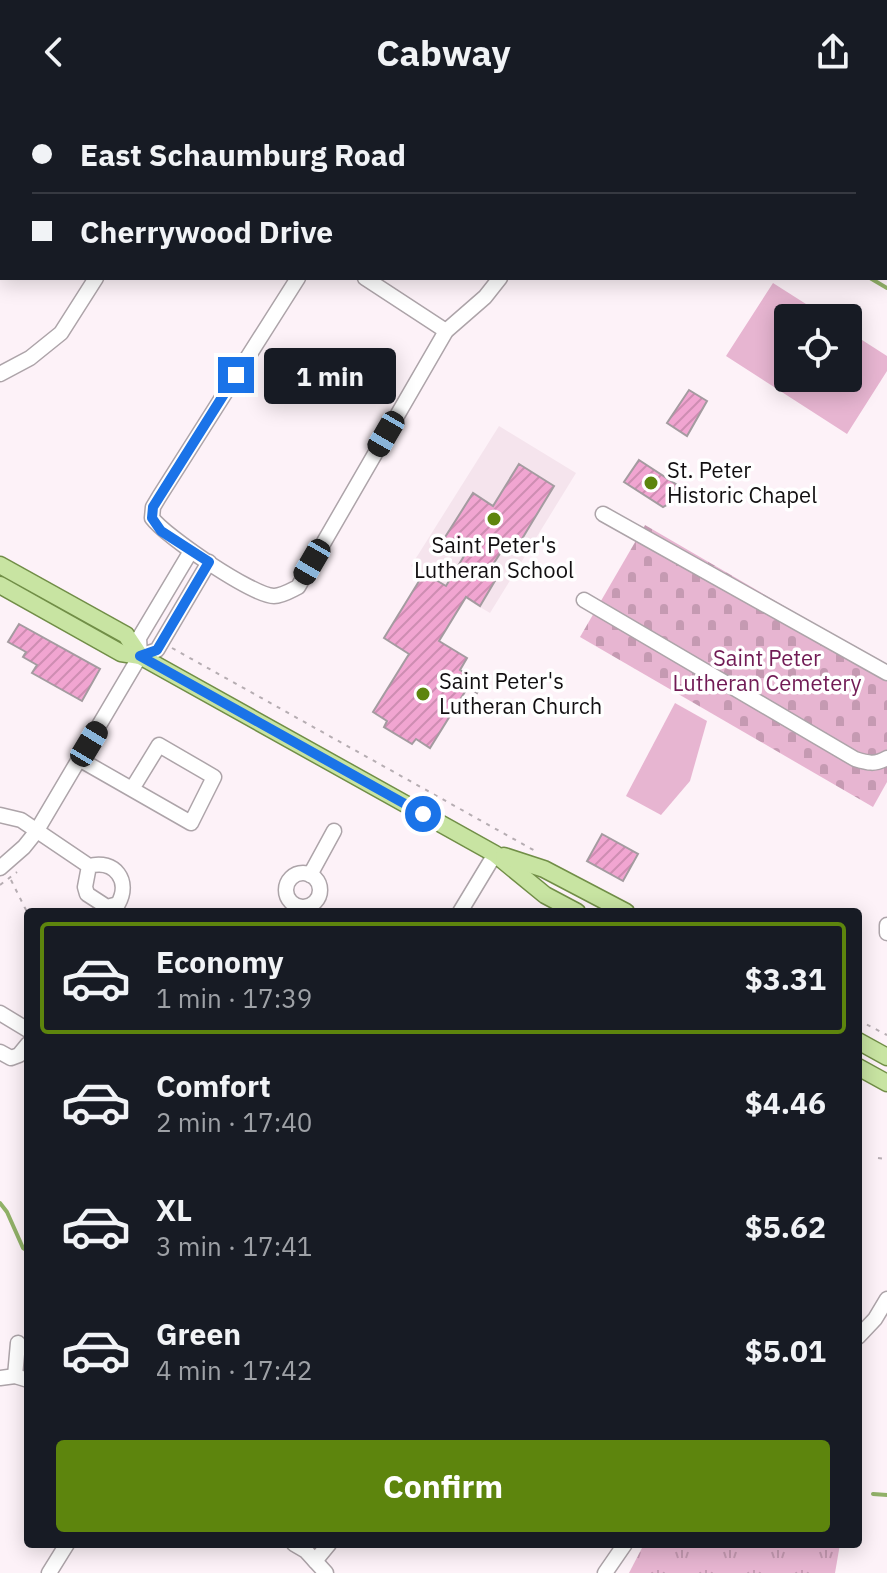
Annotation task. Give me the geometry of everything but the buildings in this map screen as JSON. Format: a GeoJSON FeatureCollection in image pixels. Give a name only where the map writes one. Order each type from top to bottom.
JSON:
{"type":"FeatureCollection","features":[{"type":"Feature","properties":{"kind":"main road"},"geometry":{"type":"LineString","coordinates":[[0,565],[126,635],[140,656]]}},
{"type":"Feature","properties":{"kind":"main road"},"geometry":{"type":"LineString","coordinates":[[0,585],[121,653],[140,656],[495,854],[545,895],[569,908]]}},
{"type":"Feature","properties":{"kind":"main road"},"geometry":{"type":"LineString","coordinates":[[495,854],[544,869],[618,908]]}},
{"type":"Feature","properties":{"kind":"main road"},"geometry":{"type":"LineString","coordinates":[[862,1043],[887,1057]]}},
{"type":"Feature","properties":{"kind":"main road"},"geometry":{"type":"LineString","coordinates":[[862,1069],[887,1083]]}},
{"type":"Feature","properties":{"kind":"street"},"geometry":{"type":"LineString","coordinates":[[0,374],[30,358],[61,333],[95,280]]}},
{"type":"Feature","properties":{"kind":"street"},"geometry":{"type":"LineString","coordinates":[[297,280],[153,507],[152,518],[161,531],[191,551],[263,594],[275,596],[298,587],[446,331],[485,297],[498,280]]}},
{"type":"Feature","properties":{"kind":"street"},"geometry":{"type":"LineString","coordinates":[[368,280],[446,331]]}},
{"type":"Feature","properties":{"kind":"street"},"geometry":{"type":"LineString","coordinates":[[603,514],[887,673]]}},
{"type":"Feature","properties":{"kind":"street"},"geometry":{"type":"LineString","coordinates":[[4,868],[36,832],[140,656],[139,638],[191,551]]}},
{"type":"Feature","properties":{"kind":"street"},"geometry":{"type":"LineString","coordinates":[[140,656],[157,650],[209,562]]}},
{"type":"Feature","properties":{"kind":"street"},"geometry":{"type":"LineString","coordinates":[[584,600],[855,759],[869,764],[887,758]]}},
{"type":"Feature","properties":{"kind":"street"},"geometry":{"type":"LineString","coordinates":[[79,759],[191,823],[214,777],[159,745],[132,789]]}},
{"type":"Feature","properties":{"kind":"street"},"geometry":{"type":"LineString","coordinates":[[0,815],[21,820],[89,866]]}},
{"type":"Feature","properties":{"kind":"street"},"geometry":{"type":"LineString","coordinates":[[310,875],[334,831]]}},
{"type":"Feature","properties":{"kind":"street"},"geometry":{"type":"LineString","coordinates":[[462,908],[495,854]]}},
{"type":"Feature","properties":{"kind":"street"},"geometry":{"type":"LineString","coordinates":[[300,908],[293,905],[285,890],[289,879],[299,873],[310,875],[318,882],[320,893],[308,908]]}},
{"type":"Feature","properties":{"kind":"street"},"geometry":{"type":"LineString","coordinates":[[887,925],[887,933]]}},
{"type":"Feature","properties":{"kind":"street"},"geometry":{"type":"LineString","coordinates":[[0,1013],[24,1028]]}},
{"type":"Feature","properties":{"kind":"street"},"geometry":{"type":"LineString","coordinates":[[0,1052],[11,1058],[24,1049]]}},
{"type":"Feature","properties":{"kind":"street"},"geometry":{"type":"LineString","coordinates":[[862,1333],[887,1299]]}},
{"type":"Feature","properties":{"kind":"street"},"geometry":{"type":"LineString","coordinates":[[14,1378],[18,1343]]}},
{"type":"Feature","properties":{"kind":"street"},"geometry":{"type":"LineString","coordinates":[[49,1573],[65,1548]]}},
{"type":"Feature","properties":{"kind":"street"},"geometry":{"type":"LineString","coordinates":[[299,1548],[326,1573]]}},
{"type":"Feature","properties":{"kind":"street"},"geometry":{"type":"LineString","coordinates":[[315,1561],[326,1548]]}},
{"type":"Feature","properties":{"kind":"street"},"geometry":{"type":"LineString","coordinates":[[605,1573],[622,1548]]}},
{"type":"Feature","properties":{"kind":"path"},"geometry":{"type":"LineString","coordinates":[[161,642],[537,851]]}},
{"type":"Feature","properties":{"kind":"path"},"geometry":{"type":"LineString","coordinates":[[4,868],[25,908]]}},
{"type":"Feature","properties":{"kind":"path"},"geometry":{"type":"LineString","coordinates":[[862,1022],[887,1035]]}},
{"type":"Feature","properties":{"kind":"path"},"geometry":{"type":"LineString","coordinates":[[878,1158],[887,1159]]}},
{"type":"Feature","properties":{"kind":"shaded area","name":"Saint Peter's Lutheran School"},"geometry":{"type":"Polygon","coordinates":[[[499,426],[576,473],[490,613],[411,566],[499,426]]]}},
{"type":"Feature","properties":{"kind":"green space"},"geometry":{"type":"Polygon","coordinates":[[[773,283],[806,304],[774,304],[774,387],[726,356],[773,283]]]}},
{"type":"Feature","properties":{"kind":"green space"},"geometry":{"type":"Polygon","coordinates":[[[862,340],[887,356],[887,371],[847,434],[782,392],[862,392],[862,340]]]}},
{"type":"Feature","properties":{"kind":"green space","name":"Saint Peter Lutheran Cemetery"},"geometry":{"type":"Polygon","coordinates":[[[645,525],[887,666],[887,782],[873,807],[580,637],[645,525]]]}},
{"type":"Feature","properties":{"kind":"green space"},"geometry":{"type":"Polygon","coordinates":[[[675,703],[707,721],[690,781],[661,815],[626,796],[675,703]]]}},
{"type":"Feature","properties":{"kind":"green space"},"geometry":{"type":"Polygon","coordinates":[[[642,1548],[839,1548],[835,1573],[629,1573],[642,1548]]]}},
{"type":"Feature","properties":{"kind":"waterway"},"geometry":{"type":"LineString","coordinates":[[873,280],[887,288]]}},
{"type":"Feature","properties":{"kind":"waterway"},"geometry":{"type":"LineString","coordinates":[[0,1203],[24,1249]]}},
{"type":"Feature","properties":{"kind":"waterway"},"geometry":{"type":"LineString","coordinates":[[873,1494],[887,1495]]}},
{"type":"Feature","properties":{"kind":"place","name":"St. Peter Historic Chapel"},"geometry":{"type":"Point","coordinates":[651,483]}},
{"type":"Feature","properties":{"kind":"place","name":"Saint Peter's Lutheran School"},"geometry":{"type":"Point","coordinates":[494,519]}},
{"type":"Feature","properties":{"kind":"place","name":"Saint Peter's Lutheran Church"},"geometry":{"type":"Point","coordinates":[423,694]}},
{"type":"Feature","properties":{"kind":"route"},"geometry":{"type":"LineString","coordinates":[[236,375],[153,507],[152,518],[161,531],[209,562],[157,650],[140,656],[423,814]]}}]}
